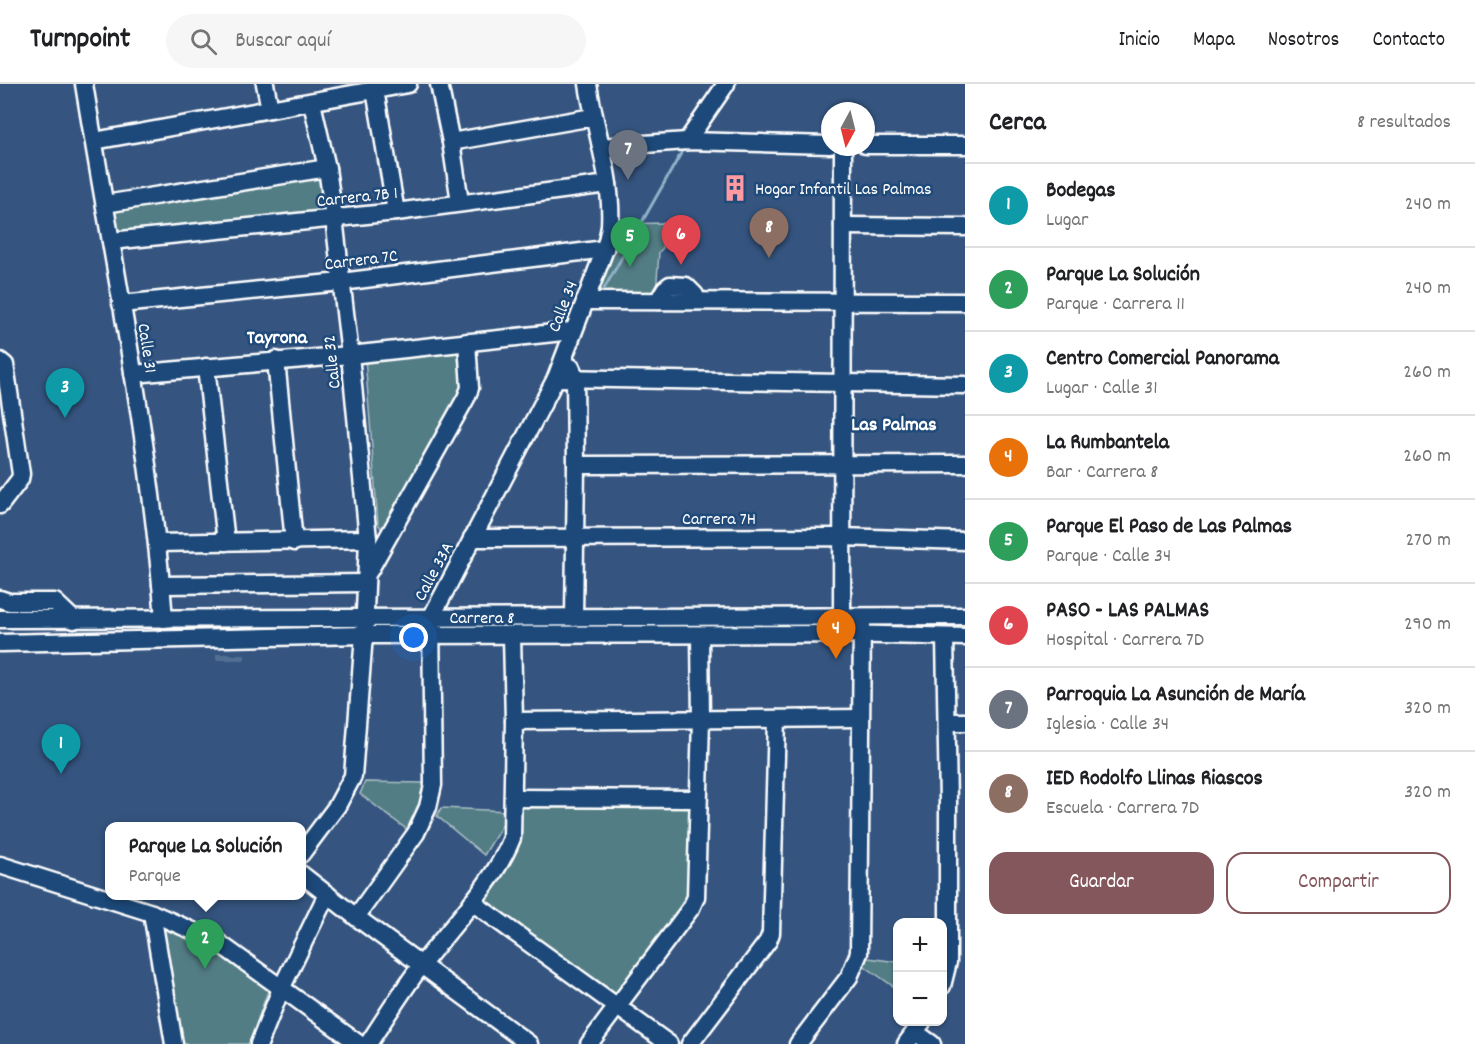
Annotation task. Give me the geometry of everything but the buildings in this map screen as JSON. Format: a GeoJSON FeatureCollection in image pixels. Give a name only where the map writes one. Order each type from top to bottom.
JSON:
{"type":"FeatureCollection","features":[{"type":"Feature","properties":{"kind":"street","name":"Calle 31"},"geometry":{"type":"LineString","coordinates":[[84,84],[133,374],[158,543],[164,619]]}},
{"type":"Feature","properties":{"kind":"street"},"geometry":{"type":"LineString","coordinates":[[266,84],[270,109]]}},
{"type":"Feature","properties":{"kind":"street"},"geometry":{"type":"LineString","coordinates":[[94,141],[408,84]]}},
{"type":"Feature","properties":{"kind":"street"},"geometry":{"type":"LineString","coordinates":[[439,84],[460,202]]}},
{"type":"Feature","properties":{"kind":"street","name":"Calle 34"},"geometry":{"type":"LineString","coordinates":[[574,618],[575,378],[566,352],[605,249],[610,226],[608,184],[588,84]]}},
{"type":"Feature","properties":{"kind":"street"},"geometry":{"type":"LineString","coordinates":[[687,141],[726,84]]}},
{"type":"Feature","properties":{"kind":"street"},"geometry":{"type":"LineString","coordinates":[[375,90],[396,212]]}},
{"type":"Feature","properties":{"kind":"street","name":"Calle 32"},"geometry":{"type":"LineString","coordinates":[[306,847],[337,806],[353,776],[368,539],[334,218],[327,168],[312,103]]}},
{"type":"Feature","properties":{"kind":"street"},"geometry":{"type":"LineString","coordinates":[[451,142],[593,117]]}},
{"type":"Feature","properties":{"kind":"street"},"geometry":{"type":"LineString","coordinates":[[601,147],[687,141],[821,145]]}},
{"type":"Feature","properties":{"kind":"street"},"geometry":{"type":"LineString","coordinates":[[875,145],[965,145]]}},
{"type":"Feature","properties":{"kind":"street"},"geometry":{"type":"LineString","coordinates":[[842,634],[843,156]]}},
{"type":"Feature","properties":{"kind":"street"},"geometry":{"type":"LineString","coordinates":[[105,204],[327,168]]}},
{"type":"Feature","properties":{"kind":"street","name":"Carrera 7B 1"},"geometry":{"type":"LineString","coordinates":[[111,241],[396,212],[608,184]]}},
{"type":"Feature","properties":{"kind":"street"},"geometry":{"type":"LineString","coordinates":[[843,226],[965,227]]}},
{"type":"Feature","properties":{"kind":"street","name":"Carrera 7C"},"geometry":{"type":"LineString","coordinates":[[121,304],[341,282],[605,249]]}},
{"type":"Feature","properties":{"kind":"street"},"geometry":{"type":"LineString","coordinates":[[585,301],[965,302]]}},
{"type":"Feature","properties":{"kind":"street"},"geometry":{"type":"LineString","coordinates":[[133,374],[572,332]]}},
{"type":"Feature","properties":{"kind":"street"},"geometry":{"type":"LineString","coordinates":[[161,585],[367,579],[466,398],[470,388],[467,342]]}},
{"type":"Feature","properties":{"kind":"street","name":"Calle 33A"},"geometry":{"type":"LineString","coordinates":[[356,917],[416,833],[428,807],[433,785],[431,618],[555,378],[566,352]]}},
{"type":"Feature","properties":{"kind":"street"},"geometry":{"type":"LineString","coordinates":[[276,360],[294,542]]}},
{"type":"Feature","properties":{"kind":"street"},"geometry":{"type":"LineString","coordinates":[[0,362],[5,366],[21,474],[20,479],[0,505]]}},
{"type":"Feature","properties":{"kind":"street"},"geometry":{"type":"LineString","coordinates":[[206,367],[226,542]]}},
{"type":"Feature","properties":{"kind":"street"},"geometry":{"type":"LineString","coordinates":[[555,378],[965,385]]}},
{"type":"Feature","properties":{"kind":"street"},"geometry":{"type":"LineString","coordinates":[[576,465],[965,464]]}},
{"type":"Feature","properties":{"kind":"street","name":"Carrera 7H"},"geometry":{"type":"LineString","coordinates":[[472,538],[842,537],[965,541]]}},
{"type":"Feature","properties":{"kind":"street"},"geometry":{"type":"LineString","coordinates":[[158,543],[368,539]]}},
{"type":"Feature","properties":{"kind":"street"},"geometry":{"type":"LineString","coordinates":[[0,599],[9,602],[55,602],[74,620]]}},
{"type":"Feature","properties":{"kind":"street"},"geometry":{"type":"LineString","coordinates":[[798,1044],[849,977],[859,953],[862,616]]}},
{"type":"Feature","properties":{"kind":"street","name":"Carrera 8"},"geometry":{"type":"LineString","coordinates":[[0,643],[364,627],[431,618],[965,616]]}},
{"type":"Feature","properties":{"kind":"street","name":"Carrera 8"},"geometry":{"type":"LineString","coordinates":[[0,619],[164,619],[364,627],[431,637],[842,634],[965,637]]}},
{"type":"Feature","properties":{"kind":"street"},"geometry":{"type":"LineString","coordinates":[[589,1044],[691,908],[696,897],[700,635]]}},
{"type":"Feature","properties":{"kind":"street"},"geometry":{"type":"LineString","coordinates":[[368,1044],[422,965],[472,902],[506,853],[512,838],[514,721],[512,636]]}},
{"type":"Feature","properties":{"kind":"street"},"geometry":{"type":"LineString","coordinates":[[945,637],[947,722],[957,802],[948,884],[948,962],[946,972]]}},
{"type":"Feature","properties":{"kind":"street"},"geometry":{"type":"LineString","coordinates":[[514,721],[861,718]]}},
{"type":"Feature","properties":{"kind":"street"},"geometry":{"type":"LineString","coordinates":[[690,1044],[768,941],[771,933],[777,719]]}},
{"type":"Feature","properties":{"kind":"street"},"geometry":{"type":"LineString","coordinates":[[947,722],[965,722]]}},
{"type":"Feature","properties":{"kind":"street"},"geometry":{"type":"LineString","coordinates":[[513,798],[698,799]]}},
{"type":"Feature","properties":{"kind":"street"},"geometry":{"type":"LineString","coordinates":[[0,865],[105,898]]}},
{"type":"Feature","properties":{"kind":"street"},"geometry":{"type":"LineString","coordinates":[[306,878],[529,1044]]}},
{"type":"Feature","properties":{"kind":"street"},"geometry":{"type":"LineString","coordinates":[[948,884],[965,884]]}},
{"type":"Feature","properties":{"kind":"street"},"geometry":{"type":"LineString","coordinates":[[259,1044],[281,989],[327,894]]}},
{"type":"Feature","properties":{"kind":"street"},"geometry":{"type":"LineString","coordinates":[[111,900],[152,913],[216,941],[359,1044]]}},
{"type":"Feature","properties":{"kind":"street"},"geometry":{"type":"LineString","coordinates":[[472,902],[669,1044]]}},
{"type":"Feature","properties":{"kind":"street"},"geometry":{"type":"LineString","coordinates":[[152,913],[174,1044]]}},
{"type":"Feature","properties":{"kind":"street"},"geometry":{"type":"LineString","coordinates":[[948,962],[965,962]]}},
{"type":"Feature","properties":{"kind":"street"},"geometry":{"type":"LineString","coordinates":[[914,1033],[932,1044]]}},
{"type":"Feature","properties":{"kind":"green space"},"geometry":{"type":"Polygon","coordinates":[[[323,174],[333,215],[116,236],[108,206],[323,174]]]}},
{"type":"Feature","properties":{"kind":"green space"},"geometry":{"type":"Polygon","coordinates":[[[665,223],[663,248],[659,252],[656,294],[596,294],[614,224],[665,223]]]}},
{"type":"Feature","properties":{"kind":"green space"},"geometry":{"type":"Polygon","coordinates":[[[457,349],[462,388],[383,531],[378,524],[365,358],[457,349]]]}},
{"type":"Feature","properties":{"kind":"green space"},"geometry":{"type":"Polygon","coordinates":[[[365,782],[424,783],[423,804],[409,831],[360,794],[365,782]]]}},
{"type":"Feature","properties":{"kind":"green space"},"geometry":{"type":"Polygon","coordinates":[[[520,805],[691,805],[690,892],[616,997],[472,895],[519,821],[520,805]]]}},
{"type":"Feature","properties":{"kind":"green space"},"geometry":{"type":"Polygon","coordinates":[[[441,808],[508,811],[503,824],[484,855],[437,816],[441,808]]]}},
{"type":"Feature","properties":{"kind":"green space"},"geometry":{"type":"Polygon","coordinates":[[[157,927],[221,950],[269,988],[249,1044],[179,1044],[157,927]]]}},
{"type":"Feature","properties":{"kind":"green space"},"geometry":{"type":"Polygon","coordinates":[[[861,957],[893,961],[893,986],[859,962],[861,957]]]}},
{"type":"Feature","properties":{"kind":"waterway"},"geometry":{"type":"LineString","coordinates":[[600,296],[684,148]]}},
{"type":"Feature","properties":{"kind":"waterway"},"geometry":{"type":"LineString","coordinates":[[175,628],[225,629]]}},
{"type":"Feature","properties":{"kind":"tunnel"},"geometry":{"type":"LineString","coordinates":[[224,654],[224,660]]}},
{"type":"Feature","properties":{"kind":"tunnel"},"geometry":{"type":"LineString","coordinates":[[237,655],[237,660]]}},
{"type":"Feature","properties":{"kind":"place","name":"Parroquia La Asunción de María"},"geometry":{"type":"Point","coordinates":[628,180]}},
{"type":"Feature","properties":{"kind":"place","name":"Hogar Infantil Las Palmas"},"geometry":{"type":"Point","coordinates":[735,188]}},
{"type":"Feature","properties":{"kind":"place","name":"IED Rodolfo Llinas Riascos"},"geometry":{"type":"Point","coordinates":[769,258]}},
{"type":"Feature","properties":{"kind":"place","name":"PASO - LAS PALMAS"},"geometry":{"type":"Point","coordinates":[681,265]}},
{"type":"Feature","properties":{"kind":"place","name":"Parque El Paso de Las Palmas"},"geometry":{"type":"Point","coordinates":[630,267]}},
{"type":"Feature","properties":{"kind":"place","name":"Centro Comercial Panorama"},"geometry":{"type":"Point","coordinates":[65,418]}},
{"type":"Feature","properties":{"kind":"place","name":"La Rumbantela"},"geometry":{"type":"Point","coordinates":[836,659]}},
{"type":"Feature","properties":{"kind":"place","name":"Bodegas"},"geometry":{"type":"Point","coordinates":[61,774]}},
{"type":"Feature","properties":{"kind":"place","name":"Parque La Solución"},"geometry":{"type":"Point","coordinates":[205,969]}},
{"type":"Feature","properties":{"kind":"district","name":"Tayrona"},"geometry":{"type":"Point","coordinates":[277,336]}},
{"type":"Feature","properties":{"kind":"district","name":"Las Palmas"},"geometry":{"type":"Point","coordinates":[894,423]}}]}
